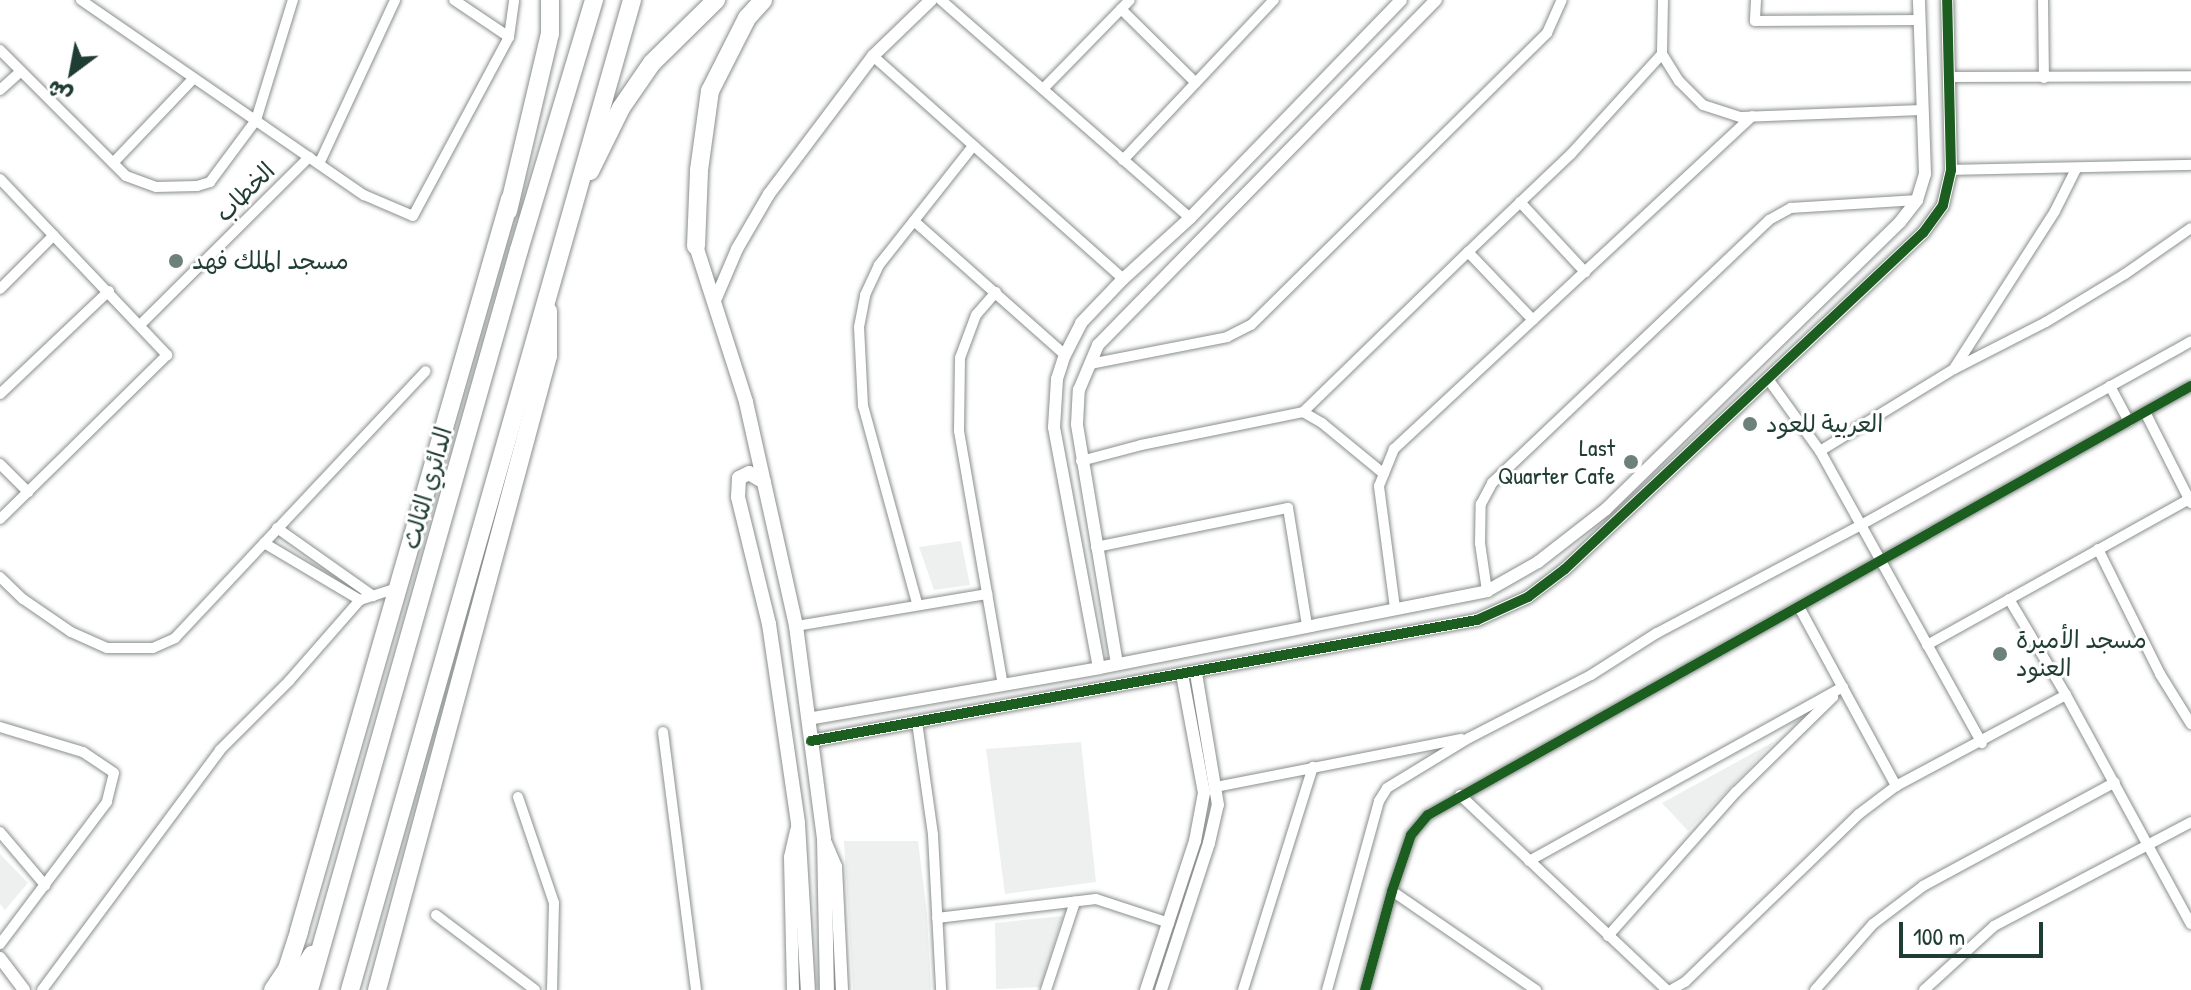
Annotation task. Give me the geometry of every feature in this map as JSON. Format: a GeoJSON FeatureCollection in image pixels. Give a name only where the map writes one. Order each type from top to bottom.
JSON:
{"type":"FeatureCollection","features":[{"type":"Feature","properties":{"kind":"highway"},"geometry":{"type":"LineString","coordinates":[[273,990],[287,969],[299,931],[510,199],[550,34],[550,0]]}},
{"type":"Feature","properties":{"kind":"highway","name":"الدائري الثالث"},"geometry":{"type":"LineString","coordinates":[[309,990],[489,356],[594,0]]}},
{"type":"Feature","properties":{"kind":"highway"},"geometry":{"type":"LineString","coordinates":[[350,990],[548,285],[632,0]]}},
{"type":"Feature","properties":{"kind":"highway"},"geometry":{"type":"LineString","coordinates":[[570,209],[621,108],[652,63],[716,0]]}},
{"type":"Feature","properties":{"kind":"highway"},"geometry":{"type":"LineString","coordinates":[[696,246],[700,156],[710,91],[747,18],[763,0]]}},
{"type":"Feature","properties":{"kind":"highway"},"geometry":{"type":"LineString","coordinates":[[489,356],[491,306],[510,199]]}},
{"type":"Feature","properties":{"kind":"highway"},"geometry":{"type":"LineString","coordinates":[[377,990],[463,681],[548,356],[548,285]]}},
{"type":"Feature","properties":{"kind":"highway"},"geometry":{"type":"LineString","coordinates":[[413,766],[463,681]]}},
{"type":"Feature","properties":{"kind":"highway"},"geometry":{"type":"LineString","coordinates":[[291,990],[328,928]]}},
{"type":"Feature","properties":{"kind":"highway"},"geometry":{"type":"LineString","coordinates":[[357,990],[361,952]]}},
{"type":"Feature","properties":{"kind":"main road"},"geometry":{"type":"LineString","coordinates":[[696,246],[746,402],[796,626],[824,838],[827,990]]}},
{"type":"Feature","properties":{"kind":"main road"},"geometry":{"type":"LineString","coordinates":[[764,482],[749,473],[739,478],[738,497],[769,624],[798,824],[808,990]]}},
{"type":"Feature","properties":{"kind":"street"},"geometry":{"type":"LineString","coordinates":[[81,0],[364,195],[413,216],[509,37],[514,0]]}},
{"type":"Feature","properties":{"kind":"street"},"geometry":{"type":"LineString","coordinates":[[0,50],[126,176],[156,187],[197,186],[210,182],[256,120],[293,0]]}},
{"type":"Feature","properties":{"kind":"street"},"geometry":{"type":"LineString","coordinates":[[319,164],[395,0]]}},
{"type":"Feature","properties":{"kind":"street"},"geometry":{"type":"LineString","coordinates":[[454,0],[509,37]]}},
{"type":"Feature","properties":{"kind":"street"},"geometry":{"type":"LineString","coordinates":[[714,303],[737,249],[769,194],[873,56],[931,0]]}},
{"type":"Feature","properties":{"kind":"street"},"geometry":{"type":"LineString","coordinates":[[941,0],[1190,218]]}},
{"type":"Feature","properties":{"kind":"street"},"geometry":{"type":"LineString","coordinates":[[1043,89],[1130,0]]}},
{"type":"Feature","properties":{"kind":"street"},"geometry":{"type":"LineString","coordinates":[[1123,160],[1274,0]]}},
{"type":"Feature","properties":{"kind":"street"},"geometry":{"type":"LineString","coordinates":[[1099,668],[1054,427],[1057,379],[1065,355],[1081,323],[1123,279],[1190,218],[1401,0]]}},
{"type":"Feature","properties":{"kind":"street"},"geometry":{"type":"LineString","coordinates":[[1117,664],[1077,424],[1079,390],[1098,345],[1436,0]]}},
{"type":"Feature","properties":{"kind":"street"},"geometry":{"type":"LineString","coordinates":[[1090,364],[1227,337],[1251,325],[1547,33],[1562,0]]}},
{"type":"Feature","properties":{"kind":"street"},"geometry":{"type":"LineString","coordinates":[[1663,0],[1662,54],[1679,81],[1703,105],[1740,117],[1923,110]]}},
{"type":"Feature","properties":{"kind":"street"},"geometry":{"type":"LineString","coordinates":[[1756,0],[1755,21],[1920,20]]}},
{"type":"Feature","properties":{"kind":"street"},"geometry":{"type":"LineString","coordinates":[[808,719],[1099,668],[1487,591],[1538,562],[1606,509],[1900,222],[1917,200],[1925,174],[1919,0]]}},
{"type":"Feature","properties":{"kind":"street"},"geometry":{"type":"LineString","coordinates":[[811,741],[1477,620],[1528,597],[1565,569],[1923,233],[1943,205],[1951,170],[1947,0]]}},
{"type":"Feature","properties":{"kind":"street"},"geometry":{"type":"LineString","coordinates":[[2043,0],[2044,78]]}},
{"type":"Feature","properties":{"kind":"street"},"geometry":{"type":"LineString","coordinates":[[1121,9],[1196,83]]}},
{"type":"Feature","properties":{"kind":"street"},"geometry":{"type":"LineString","coordinates":[[1081,461],[1141,445],[1303,412],[1571,154],[1662,54]]}},
{"type":"Feature","properties":{"kind":"street"},"geometry":{"type":"LineString","coordinates":[[873,56],[1123,279]]}},
{"type":"Feature","properties":{"kind":"street"},"geometry":{"type":"LineString","coordinates":[[0,90],[21,71]]}},
{"type":"Feature","properties":{"kind":"street"},"geometry":{"type":"LineString","coordinates":[[1950,77],[2191,76]]}},
{"type":"Feature","properties":{"kind":"street"},"geometry":{"type":"LineString","coordinates":[[113,163],[194,78]]}},
{"type":"Feature","properties":{"kind":"street"},"geometry":{"type":"LineString","coordinates":[[1395,608],[1379,486],[1394,449],[1752,116]]}},
{"type":"Feature","properties":{"kind":"street"},"geometry":{"type":"LineString","coordinates":[[917,603],[863,406],[859,327],[865,295],[879,265],[973,146]]}},
{"type":"Feature","properties":{"kind":"street","name":"الخطاب"},"geometry":{"type":"LineString","coordinates":[[141,324],[309,157]]}},
{"type":"Feature","properties":{"kind":"street"},"geometry":{"type":"LineString","coordinates":[[1951,170],[2191,165]]}},
{"type":"Feature","properties":{"kind":"street"},"geometry":{"type":"LineString","coordinates":[[1954,369],[2055,211],[2076,169]]}},
{"type":"Feature","properties":{"kind":"street"},"geometry":{"type":"LineString","coordinates":[[0,179],[141,324],[167,355],[0,519]]}},
{"type":"Feature","properties":{"kind":"street"},"geometry":{"type":"LineString","coordinates":[[1487,591],[1480,543],[1481,504],[1492,483],[1769,220],[1791,208],[1917,200]]}},
{"type":"Feature","properties":{"kind":"street"},"geometry":{"type":"LineString","coordinates":[[1520,202],[1585,272]]}},
{"type":"Feature","properties":{"kind":"street"},"geometry":{"type":"LineString","coordinates":[[914,221],[1065,355]]}},
{"type":"Feature","properties":{"kind":"street"},"geometry":{"type":"LineString","coordinates":[[1820,451],[1954,369],[2046,322],[2125,274],[2191,228]]}},
{"type":"Feature","properties":{"kind":"street"},"geometry":{"type":"LineString","coordinates":[[0,289],[54,235]]}},
{"type":"Feature","properties":{"kind":"street"},"geometry":{"type":"LineString","coordinates":[[1468,252],[1533,320]]}},
{"type":"Feature","properties":{"kind":"street"},"geometry":{"type":"LineString","coordinates":[[0,394],[109,291]]}},
{"type":"Feature","properties":{"kind":"street"},"geometry":{"type":"LineString","coordinates":[[996,292],[976,315],[960,358],[959,431],[1003,685]]}},
{"type":"Feature","properties":{"kind":"street"},"geometry":{"type":"LineString","coordinates":[[1327,990],[1379,801],[1387,788],[1469,738],[1591,675],[1657,633],[1861,525],[2191,341]]}},
{"type":"Feature","properties":{"kind":"street"},"geometry":{"type":"LineString","coordinates":[[0,577],[23,599],[71,632],[107,648],[153,648],[175,638],[426,371]]}},
{"type":"Feature","properties":{"kind":"street"},"geometry":{"type":"LineString","coordinates":[[1768,379],[1820,451],[1982,743]]}},
{"type":"Feature","properties":{"kind":"street"},"geometry":{"type":"LineString","coordinates":[[2110,386],[2129,421]]}},
{"type":"Feature","properties":{"kind":"street"},"geometry":{"type":"LineString","coordinates":[[1365,990],[1411,835],[1428,815],[2191,386]]}},
{"type":"Feature","properties":{"kind":"street"},"geometry":{"type":"LineString","coordinates":[[1303,412],[1322,423],[1384,474]]}},
{"type":"Feature","properties":{"kind":"street"},"geometry":{"type":"LineString","coordinates":[[1927,645],[2190,501],[2145,412]]}},
{"type":"Feature","properties":{"kind":"street"},"geometry":{"type":"LineString","coordinates":[[0,464],[28,492]]}},
{"type":"Feature","properties":{"kind":"street"},"geometry":{"type":"LineString","coordinates":[[1096,547],[1288,508],[1307,625]]}},
{"type":"Feature","properties":{"kind":"street"},"geometry":{"type":"LineString","coordinates":[[277,528],[373,596]]}},
{"type":"Feature","properties":{"kind":"street"},"geometry":{"type":"LineString","coordinates":[[264,543],[360,600]]}},
{"type":"Feature","properties":{"kind":"street"},"geometry":{"type":"LineString","coordinates":[[2098,549],[2160,674],[2191,724]]}},
{"type":"Feature","properties":{"kind":"street"},"geometry":{"type":"LineString","coordinates":[[42,990],[220,750],[289,681],[360,600],[397,588]]}},
{"type":"Feature","properties":{"kind":"street"},"geometry":{"type":"LineString","coordinates":[[796,626],[917,603],[987,594]]}},
{"type":"Feature","properties":{"kind":"street"},"geometry":{"type":"LineString","coordinates":[[2009,599],[2115,782],[2191,924]]}},
{"type":"Feature","properties":{"kind":"street"},"geometry":{"type":"LineString","coordinates":[[1799,607],[1896,786]]}},
{"type":"Feature","properties":{"kind":"street"},"geometry":{"type":"LineString","coordinates":[[1161,990],[1209,843],[1218,805],[1196,673]]}},
{"type":"Feature","properties":{"kind":"street"},"geometry":{"type":"LineString","coordinates":[[1146,990],[1195,841],[1204,793],[1182,674]]}},
{"type":"Feature","properties":{"kind":"street"},"geometry":{"type":"LineString","coordinates":[[1529,861],[1843,687]]}},
{"type":"Feature","properties":{"kind":"street"},"geometry":{"type":"LineString","coordinates":[[1608,936],[1736,792],[1843,687]]}},
{"type":"Feature","properties":{"kind":"street"},"geometry":{"type":"LineString","coordinates":[[1460,795],[1669,990],[1685,982],[1859,814],[1896,786],[1982,743],[2066,695]]}},
{"type":"Feature","properties":{"kind":"street"},"geometry":{"type":"LineString","coordinates":[[917,722],[933,835],[941,990]]}},
{"type":"Feature","properties":{"kind":"street"},"geometry":{"type":"LineString","coordinates":[[0,727],[83,752],[114,773],[107,802],[0,944]]}},
{"type":"Feature","properties":{"kind":"street"},"geometry":{"type":"LineString","coordinates":[[663,732],[696,990]]}},
{"type":"Feature","properties":{"kind":"street"},"geometry":{"type":"LineString","coordinates":[[1216,787],[1469,738]]}},
{"type":"Feature","properties":{"kind":"street"},"geometry":{"type":"LineString","coordinates":[[1243,990],[1313,767]]}},
{"type":"Feature","properties":{"kind":"street"},"geometry":{"type":"LineString","coordinates":[[1815,990],[1873,924],[1923,886],[2115,782]]}},
{"type":"Feature","properties":{"kind":"street"},"geometry":{"type":"LineString","coordinates":[[518,797],[554,903],[552,990]]}},
{"type":"Feature","properties":{"kind":"street"},"geometry":{"type":"LineString","coordinates":[[1924,990],[1994,926],[2149,847],[2191,822]]}},
{"type":"Feature","properties":{"kind":"street"},"geometry":{"type":"LineString","coordinates":[[793,990],[790,857],[798,824]]}},
{"type":"Feature","properties":{"kind":"street"},"geometry":{"type":"LineString","coordinates":[[0,832],[45,885]]}},
{"type":"Feature","properties":{"kind":"street"},"geometry":{"type":"LineString","coordinates":[[824,838],[836,867],[842,990]]}},
{"type":"Feature","properties":{"kind":"street"},"geometry":{"type":"LineString","coordinates":[[1392,891],[1536,990]]}},
{"type":"Feature","properties":{"kind":"street"},"geometry":{"type":"LineString","coordinates":[[937,918],[1096,899],[1169,923]]}},
{"type":"Feature","properties":{"kind":"street"},"geometry":{"type":"LineString","coordinates":[[1046,990],[1075,902]]}},
{"type":"Feature","properties":{"kind":"street"},"geometry":{"type":"LineString","coordinates":[[436,915],[535,990]]}},
{"type":"Feature","properties":{"kind":"street"},"geometry":{"type":"LineString","coordinates":[[0,958],[24,990]]}},
{"type":"Feature","properties":{"kind":"street"},"geometry":{"type":"LineString","coordinates":[[1685,982],[1698,990]]}},
{"type":"Feature","properties":{"kind":"shaded area"},"geometry":{"type":"Polygon","coordinates":[[[961,541],[970,585],[934,590],[919,547],[961,541]]]}},
{"type":"Feature","properties":{"kind":"shaded area"},"geometry":{"type":"Polygon","coordinates":[[[1775,741],[1688,831],[1662,803],[1775,741]]]}},
{"type":"Feature","properties":{"kind":"shaded area"},"geometry":{"type":"Polygon","coordinates":[[[1081,742],[1096,882],[1005,894],[986,749],[1081,742]]]}},
{"type":"Feature","properties":{"kind":"shaded area"},"geometry":{"type":"Polygon","coordinates":[[[844,841],[918,841],[927,914],[931,990],[853,990],[844,841]]]}},
{"type":"Feature","properties":{"kind":"shaded area"},"geometry":{"type":"Polygon","coordinates":[[[0,854],[28,883],[5,910],[0,904],[0,854]]]}},
{"type":"Feature","properties":{"kind":"shaded area"},"geometry":{"type":"Polygon","coordinates":[[[1063,916],[1041,987],[996,989],[995,923],[1063,916]]]}},
{"type":"Feature","properties":{"kind":"cycle path"},"geometry":{"type":"LineString","coordinates":[[811,741],[1477,620],[1528,597],[1565,569],[1923,233],[1943,205],[1951,170],[1947,0]]}},
{"type":"Feature","properties":{"kind":"cycle path"},"geometry":{"type":"LineString","coordinates":[[1365,990],[1411,835],[1428,815],[2191,386]]}},
{"type":"Feature","properties":{"kind":"place","name":"مسجد الملك فهد"},"geometry":{"type":"Point","coordinates":[176,261]}},
{"type":"Feature","properties":{"kind":"place","name":"العربية للعود"},"geometry":{"type":"Point","coordinates":[1750,424]}},
{"type":"Feature","properties":{"kind":"place","name":"Last Quarter Cafe"},"geometry":{"type":"Point","coordinates":[1631,462]}},
{"type":"Feature","properties":{"kind":"place","name":"مسجد الأميرة العنود"},"geometry":{"type":"Point","coordinates":[2000,654]}}]}
